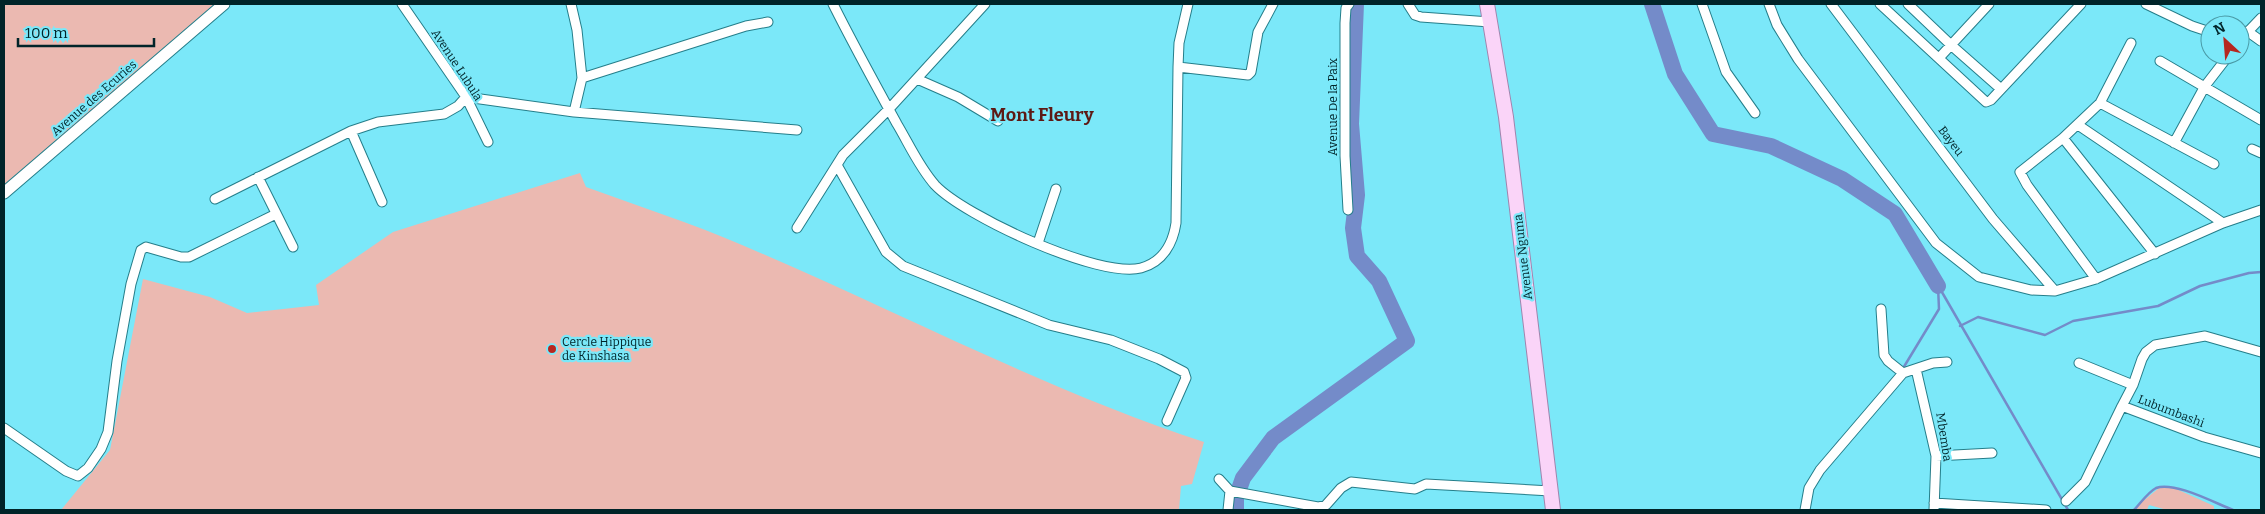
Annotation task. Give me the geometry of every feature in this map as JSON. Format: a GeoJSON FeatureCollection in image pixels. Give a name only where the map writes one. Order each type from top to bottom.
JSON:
{"type":"FeatureCollection","features":[{"type":"Feature","properties":{"kind":"main road","name":"Avenue Nguma"},"geometry":{"type":"LineString","coordinates":[[1488,4],[1506,118],[1553,510]]}},
{"type":"Feature","properties":{"kind":"street","name":"Avenue des Ecuries"},"geometry":{"type":"LineString","coordinates":[[4,193],[224,4]]}},
{"type":"Feature","properties":{"kind":"street","name":"Avenue Lubula"},"geometry":{"type":"LineString","coordinates":[[402,4],[466,97],[488,142]]}},
{"type":"Feature","properties":{"kind":"street"},"geometry":{"type":"LineString","coordinates":[[571,4],[577,30],[582,78],[574,112]]}},
{"type":"Feature","properties":{"kind":"street"},"geometry":{"type":"LineString","coordinates":[[833,4],[923,170],[949,198],[987,221],[1063,254],[1130,270],[1143,268],[1153,262],[1168,249],[1173,240],[1176,223],[1178,67],[1180,43],[1188,4]]}},
{"type":"Feature","properties":{"kind":"street"},"geometry":{"type":"LineString","coordinates":[[797,228],[843,154],[889,109],[985,4]]}},
{"type":"Feature","properties":{"kind":"street"},"geometry":{"type":"LineString","coordinates":[[1178,67],[1248,75],[1251,72],[1258,32],[1273,4]]}},
{"type":"Feature","properties":{"kind":"street","name":"Avenue De la Paix"},"geometry":{"type":"LineString","coordinates":[[1348,210],[1345,156],[1345,23],[1346,8],[1349,4]]}},
{"type":"Feature","properties":{"kind":"street"},"geometry":{"type":"LineString","coordinates":[[1408,4],[1415,15],[1421,18],[1490,22]]}},
{"type":"Feature","properties":{"kind":"street"},"geometry":{"type":"LineString","coordinates":[[1702,4],[1726,72],[1755,113]]}},
{"type":"Feature","properties":{"kind":"street"},"geometry":{"type":"LineString","coordinates":[[1769,4],[1777,25],[1798,59],[1936,243],[1979,277],[2031,290],[2055,290],[2096,279],[2223,223],[2261,210]]}},
{"type":"Feature","properties":{"kind":"street","name":"Bayeu"},"geometry":{"type":"LineString","coordinates":[[1831,4],[1993,219],[2055,290]]}},
{"type":"Feature","properties":{"kind":"street"},"geometry":{"type":"LineString","coordinates":[[1880,4],[1891,7],[1939,58],[1986,102],[2001,89],[2081,4]]}},
{"type":"Feature","properties":{"kind":"street"},"geometry":{"type":"LineString","coordinates":[[1908,4],[2001,89]]}},
{"type":"Feature","properties":{"kind":"street"},"geometry":{"type":"LineString","coordinates":[[1939,58],[1989,4]]}},
{"type":"Feature","properties":{"kind":"street"},"geometry":{"type":"LineString","coordinates":[[2146,4],[2200,29]]}},
{"type":"Feature","properties":{"kind":"street"},"geometry":{"type":"LineString","coordinates":[[2250,27],[2261,18]]}},
{"type":"Feature","properties":{"kind":"street"},"geometry":{"type":"LineString","coordinates":[[582,78],[734,30],[768,22]]}},
{"type":"Feature","properties":{"kind":"street"},"geometry":{"type":"LineString","coordinates":[[2096,279],[2020,173],[2020,170],[2063,138],[2100,103],[2132,42]]}},
{"type":"Feature","properties":{"kind":"street"},"geometry":{"type":"LineString","coordinates":[[2160,61],[2261,120]]}},
{"type":"Feature","properties":{"kind":"street"},"geometry":{"type":"LineString","coordinates":[[2174,143],[2205,86],[2221,65]]}},
{"type":"Feature","properties":{"kind":"street"},"geometry":{"type":"LineString","coordinates":[[917,79],[958,97],[998,121]]}},
{"type":"Feature","properties":{"kind":"street"},"geometry":{"type":"LineString","coordinates":[[215,199],[351,132],[378,122],[444,114],[458,106],[466,97],[574,112],[797,130]]}},
{"type":"Feature","properties":{"kind":"street"},"geometry":{"type":"LineString","coordinates":[[2100,103],[2214,164]]}},
{"type":"Feature","properties":{"kind":"street"},"geometry":{"type":"LineString","coordinates":[[2078,125],[2223,223]]}},
{"type":"Feature","properties":{"kind":"street"},"geometry":{"type":"LineString","coordinates":[[351,132],[382,202]]}},
{"type":"Feature","properties":{"kind":"street"},"geometry":{"type":"LineString","coordinates":[[2063,138],[2155,254]]}},
{"type":"Feature","properties":{"kind":"street"},"geometry":{"type":"LineString","coordinates":[[2252,149],[2261,153]]}},
{"type":"Feature","properties":{"kind":"street"},"geometry":{"type":"LineString","coordinates":[[837,165],[886,252],[903,266],[1049,326],[1111,340],[1159,359],[1184,372],[1186,378],[1167,421]]}},
{"type":"Feature","properties":{"kind":"street"},"geometry":{"type":"LineString","coordinates":[[258,177],[293,247]]}},
{"type":"Feature","properties":{"kind":"street"},"geometry":{"type":"LineString","coordinates":[[1038,243],[1056,189]]}},
{"type":"Feature","properties":{"kind":"street"},"geometry":{"type":"LineString","coordinates":[[4,428],[78,476],[88,468],[101,449],[108,432],[117,361],[131,284],[141,250],[146,248],[181,257],[189,257],[276,214]]}},
{"type":"Feature","properties":{"kind":"street"},"geometry":{"type":"LineString","coordinates":[[1881,309],[1884,355],[1888,361],[1903,373]]}},
{"type":"Feature","properties":{"kind":"street"},"geometry":{"type":"LineString","coordinates":[[2122,406],[2133,386],[2146,352],[2162,342],[2212,337],[2261,352]]}},
{"type":"Feature","properties":{"kind":"street"},"geometry":{"type":"LineString","coordinates":[[1805,510],[1809,488],[1820,470],[1903,373],[1933,363],[1947,362]]}},
{"type":"Feature","properties":{"kind":"street"},"geometry":{"type":"LineString","coordinates":[[2080,363],[2133,386]]}},
{"type":"Feature","properties":{"kind":"street","name":"Mbemba"},"geometry":{"type":"LineString","coordinates":[[1916,369],[1936,456],[1934,507]]}},
{"type":"Feature","properties":{"kind":"street","name":"Lubumbashi"},"geometry":{"type":"LineString","coordinates":[[2066,501],[2085,482],[2122,406],[2204,437],[2261,453]]}},
{"type":"Feature","properties":{"kind":"street"},"geometry":{"type":"LineString","coordinates":[[1936,456],[1992,453]]}},
{"type":"Feature","properties":{"kind":"street"},"geometry":{"type":"LineString","coordinates":[[1219,479],[1233,491],[1322,507],[1341,488],[1356,481],[1415,490],[1426,484],[1551,491]]}},
{"type":"Feature","properties":{"kind":"street"},"geometry":{"type":"LineString","coordinates":[[1228,510],[1233,491]]}},
{"type":"Feature","properties":{"kind":"street"},"geometry":{"type":"LineString","coordinates":[[1281,510],[1284,500]]}},
{"type":"Feature","properties":{"kind":"street"},"geometry":{"type":"LineString","coordinates":[[1934,507],[2046,510]]}},
{"type":"Feature","properties":{"kind":"shaded area"},"geometry":{"type":"Polygon","coordinates":[[[4,4],[215,4],[198,22],[4,185],[4,4]]]}},
{"type":"Feature","properties":{"kind":"shaded area","name":"Cercle Hippique de Kinshasa"},"geometry":{"type":"Polygon","coordinates":[[[580,173],[586,187],[723,237],[1029,374],[1145,421],[1204,442],[1192,484],[1181,486],[1179,510],[61,510],[110,450],[143,279],[210,297],[247,313],[319,305],[316,285],[393,232],[580,173]]]}},
{"type":"Feature","properties":{"kind":"shaded area"},"geometry":{"type":"Polygon","coordinates":[[[2172,487],[2214,506],[2214,510],[2167,510],[2149,505],[2147,510],[2132,510],[2159,488],[2172,487]]]}},
{"type":"Feature","properties":{"kind":"waterway"},"geometry":{"type":"LineString","coordinates":[[1236,510],[1236,498],[1243,478],[1273,438],[1407,341],[1379,281],[1357,256],[1353,228],[1357,195],[1351,124],[1356,4]]}},
{"type":"Feature","properties":{"kind":"waterway"},"geometry":{"type":"LineString","coordinates":[[1652,4],[1675,74],[1713,134],[1771,146],[1842,179],[1895,214],[1938,286]]}},
{"type":"Feature","properties":{"kind":"waterway"},"geometry":{"type":"LineString","coordinates":[[1960,326],[1978,317],[2045,335],[2073,321],[2158,306],[2200,286],[2249,273],[2261,272]]}},
{"type":"Feature","properties":{"kind":"waterway"},"geometry":{"type":"LineString","coordinates":[[1902,370],[1939,309],[1938,286]]}},
{"type":"Feature","properties":{"kind":"waterway"},"geometry":{"type":"LineString","coordinates":[[1939,287],[2068,510]]}},
{"type":"Feature","properties":{"kind":"waterway"},"geometry":{"type":"LineString","coordinates":[[1822,463],[1840,440]]}},
{"type":"Feature","properties":{"kind":"waterway"},"geometry":{"type":"LineString","coordinates":[[2134,510],[2153,490],[2164,487],[2184,490],[2233,510]]}},
{"type":"Feature","properties":{"kind":"place","name":"Cercle Hippique de Kinshasa"},"geometry":{"type":"Point","coordinates":[552,349]}},
{"type":"Feature","properties":{"kind":"district","name":"Mont Fleury"},"geometry":{"type":"Point","coordinates":[1042,115]}}]}
